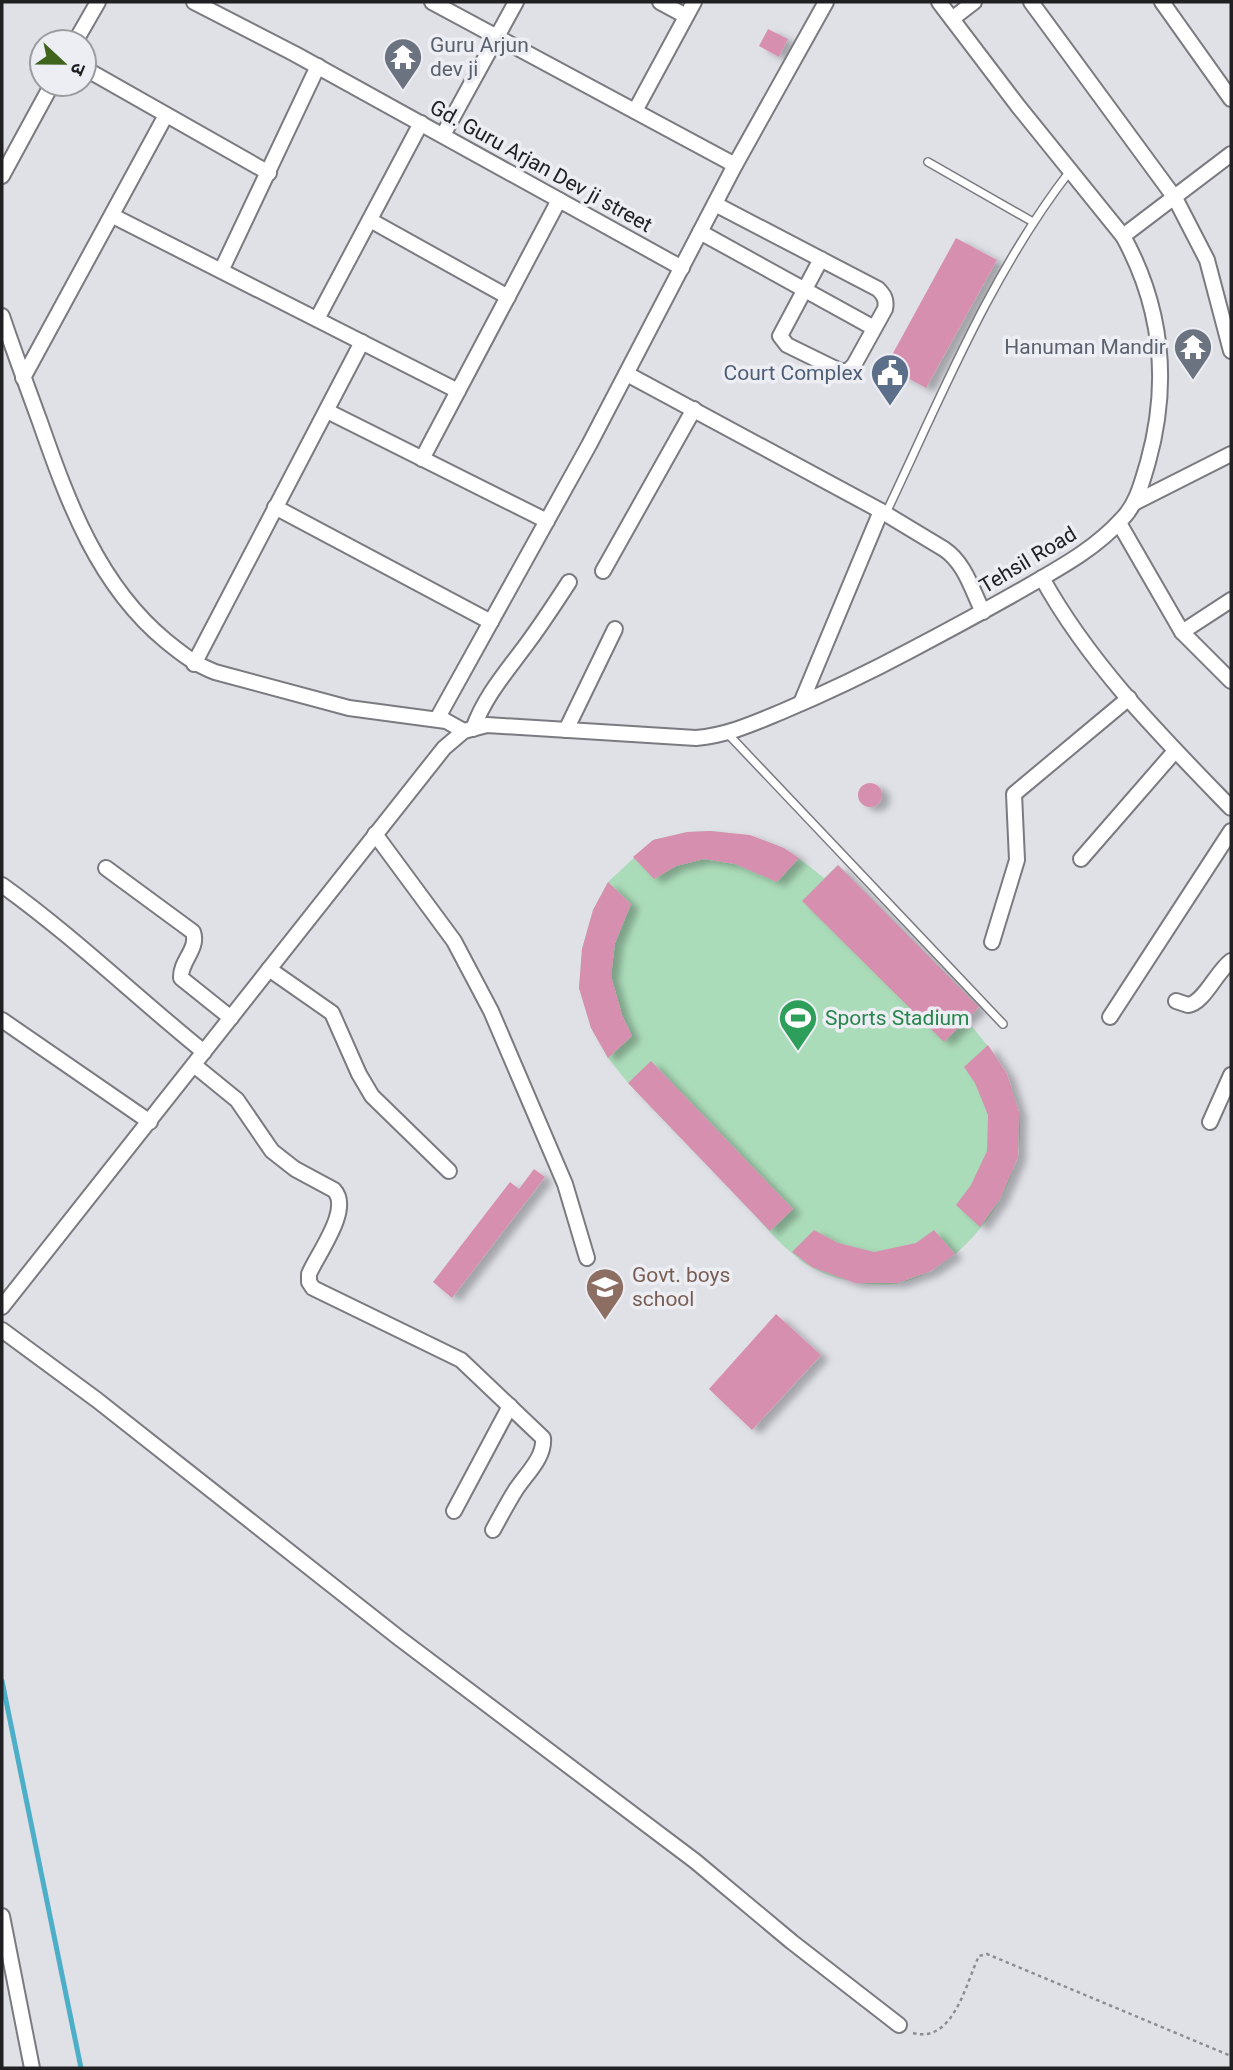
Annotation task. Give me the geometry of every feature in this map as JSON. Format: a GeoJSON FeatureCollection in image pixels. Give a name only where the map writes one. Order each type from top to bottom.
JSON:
{"type":"FeatureCollection","features":[{"type":"Feature","properties":{"kind":"street"},"geometry":{"type":"LineString","coordinates":[[83,28],[97,2]]}},
{"type":"Feature","properties":{"kind":"street"},"geometry":{"type":"LineString","coordinates":[[432,2],[735,165]]}},
{"type":"Feature","properties":{"kind":"street"},"geometry":{"type":"LineString","coordinates":[[443,135],[516,2]]}},
{"type":"Feature","properties":{"kind":"street"},"geometry":{"type":"LineString","coordinates":[[660,2],[686,16]]}},
{"type":"Feature","properties":{"kind":"street"},"geometry":{"type":"LineString","coordinates":[[635,111],[694,2]]}},
{"type":"Feature","properties":{"kind":"street"},"geometry":{"type":"LineString","coordinates":[[437,719],[627,374],[735,165],[826,2]]}},
{"type":"Feature","properties":{"kind":"street","name":"Tehsil Road"},"geometry":{"type":"LineString","coordinates":[[468,730],[487,725],[696,738],[728,734],[863,676],[1071,562],[1102,540],[1134,503],[1151,451],[1161,403],[1161,386],[1157,329],[1133,254],[1122,236],[939,2]]}},
{"type":"Feature","properties":{"kind":"street"},"geometry":{"type":"LineString","coordinates":[[952,19],[974,2]]}},
{"type":"Feature","properties":{"kind":"street"},"geometry":{"type":"LineString","coordinates":[[1031,2],[1175,198],[1207,260],[1231,351]]}},
{"type":"Feature","properties":{"kind":"street"},"geometry":{"type":"LineString","coordinates":[[1162,2],[1231,99]]}},
{"type":"Feature","properties":{"kind":"street","name":"Gd. Guru Arjan Dev ji street"},"geometry":{"type":"LineString","coordinates":[[202,3],[682,268]]}},
{"type":"Feature","properties":{"kind":"street"},"geometry":{"type":"LineString","coordinates":[[222,270],[318,66]]}},
{"type":"Feature","properties":{"kind":"street"},"geometry":{"type":"LineString","coordinates":[[98,76],[269,173]]}},
{"type":"Feature","properties":{"kind":"street"},"geometry":{"type":"LineString","coordinates":[[2,176],[44,98]]}},
{"type":"Feature","properties":{"kind":"street"},"geometry":{"type":"LineString","coordinates":[[23,378],[166,115]]}},
{"type":"Feature","properties":{"kind":"street"},"geometry":{"type":"LineString","coordinates":[[317,319],[421,123]]}},
{"type":"Feature","properties":{"kind":"street"},"geometry":{"type":"LineString","coordinates":[[1122,236],[1231,154]]}},
{"type":"Feature","properties":{"kind":"street"},"geometry":{"type":"LineString","coordinates":[[422,459],[559,200]]}},
{"type":"Feature","properties":{"kind":"street"},"geometry":{"type":"LineString","coordinates":[[715,204],[821,259],[878,289],[883,294],[885,309],[848,371],[841,371],[787,345],[780,336],[821,259]]}},
{"type":"Feature","properties":{"kind":"street"},"geometry":{"type":"LineString","coordinates":[[113,216],[458,391]]}},
{"type":"Feature","properties":{"kind":"street"},"geometry":{"type":"LineString","coordinates":[[370,220],[508,297]]}},
{"type":"Feature","properties":{"kind":"street"},"geometry":{"type":"LineString","coordinates":[[701,232],[874,328]]}},
{"type":"Feature","properties":{"kind":"street"},"geometry":{"type":"LineString","coordinates":[[2,316],[66,495],[99,562],[136,614],[194,664],[323,702],[437,719],[468,730]]}},
{"type":"Feature","properties":{"kind":"street"},"geometry":{"type":"LineString","coordinates":[[194,664],[362,342]]}},
{"type":"Feature","properties":{"kind":"street"},"geometry":{"type":"LineString","coordinates":[[627,374],[884,512],[954,555],[983,612]]}},
{"type":"Feature","properties":{"kind":"street"},"geometry":{"type":"LineString","coordinates":[[603,571],[694,410]]}},
{"type":"Feature","properties":{"kind":"street"},"geometry":{"type":"LineString","coordinates":[[327,411],[547,520]]}},
{"type":"Feature","properties":{"kind":"street"},"geometry":{"type":"LineString","coordinates":[[1134,503],[1231,454]]}},
{"type":"Feature","properties":{"kind":"street"},"geometry":{"type":"LineString","coordinates":[[275,507],[491,622]]}},
{"type":"Feature","properties":{"kind":"street"},"geometry":{"type":"LineString","coordinates":[[801,703],[884,512]]}},
{"type":"Feature","properties":{"kind":"street"},"geometry":{"type":"LineString","coordinates":[[1119,523],[1182,632],[1231,681]]}},
{"type":"Feature","properties":{"kind":"street"},"geometry":{"type":"LineString","coordinates":[[1042,578],[1078,638],[1175,751],[1231,808]]}},
{"type":"Feature","properties":{"kind":"street"},"geometry":{"type":"LineString","coordinates":[[2,1307],[444,748],[468,730],[499,679],[569,582]]}},
{"type":"Feature","properties":{"kind":"street"},"geometry":{"type":"LineString","coordinates":[[1182,632],[1231,600]]}},
{"type":"Feature","properties":{"kind":"street"},"geometry":{"type":"LineString","coordinates":[[566,730],[615,629]]}},
{"type":"Feature","properties":{"kind":"street"},"geometry":{"type":"LineString","coordinates":[[992,942],[1017,860],[1014,794],[1129,698]]}},
{"type":"Feature","properties":{"kind":"street"},"geometry":{"type":"LineString","coordinates":[[1081,859],[1175,751]]}},
{"type":"Feature","properties":{"kind":"street"},"geometry":{"type":"LineString","coordinates":[[1110,1017],[1231,831]]}},
{"type":"Feature","properties":{"kind":"street"},"geometry":{"type":"LineString","coordinates":[[375,834],[454,941],[491,1011],[565,1184],[587,1258]]}},
{"type":"Feature","properties":{"kind":"street"},"geometry":{"type":"LineString","coordinates":[[106,868],[193,932],[194,943],[182,967],[181,978],[231,1018]]}},
{"type":"Feature","properties":{"kind":"street"},"geometry":{"type":"LineString","coordinates":[[2,885],[49,919],[148,1007],[204,1052]]}},
{"type":"Feature","properties":{"kind":"street"},"geometry":{"type":"LineString","coordinates":[[1177,1001],[1188,1005],[1198,1002],[1219,972],[1231,961]]}},
{"type":"Feature","properties":{"kind":"street"},"geometry":{"type":"LineString","coordinates":[[270,969],[332,1013],[359,1074],[372,1096],[449,1171]]}},
{"type":"Feature","properties":{"kind":"street"},"geometry":{"type":"LineString","coordinates":[[2,1020],[150,1122]]}},
{"type":"Feature","properties":{"kind":"street"},"geometry":{"type":"LineString","coordinates":[[194,1065],[237,1100],[272,1151],[295,1169],[339,1195],[341,1206],[337,1218],[309,1274],[313,1289],[446,1351],[475,1371],[543,1438],[544,1446],[493,1531]]}},
{"type":"Feature","properties":{"kind":"street"},"geometry":{"type":"LineString","coordinates":[[1210,1122],[1230,1083]]}},
{"type":"Feature","properties":{"kind":"street"},"geometry":{"type":"LineString","coordinates":[[2,1330],[119,1417],[398,1638],[695,1861],[792,1942],[899,2025]]}},
{"type":"Feature","properties":{"kind":"street"},"geometry":{"type":"LineString","coordinates":[[454,1511],[510,1406]]}},
{"type":"Feature","properties":{"kind":"street"},"geometry":{"type":"LineString","coordinates":[[2,1916],[32,2068]]}},
{"type":"Feature","properties":{"kind":"lane"},"geometry":{"type":"LineString","coordinates":[[928,162],[1033,222]]}},
{"type":"Feature","properties":{"kind":"lane"},"geometry":{"type":"LineString","coordinates":[[884,512],[971,334],[1033,222],[1070,170]]}},
{"type":"Feature","properties":{"kind":"lane"},"geometry":{"type":"LineString","coordinates":[[728,734],[1003,1024]]}},
{"type":"Feature","properties":{"kind":"path"},"geometry":{"type":"LineString","coordinates":[[919,2034],[934,2031],[952,2017],[979,1956],[987,1954],[1231,2056]]}},
{"type":"Feature","properties":{"kind":"green space","name":"Sports Stadium"},"geometry":{"type":"Polygon","coordinates":[[[710,831],[772,843],[824,878],[838,865],[979,1006],[966,1020],[1005,1072],[1015,1097],[1020,1137],[1015,1164],[989,1217],[970,1240],[948,1260],[924,1274],[899,1283],[866,1284],[831,1276],[802,1261],[776,1239],[628,1083],[608,1058],[591,1028],[579,988],[582,949],[593,910],[608,882],[653,840],[687,832],[710,831]]]}},
{"type":"Feature","properties":{"kind":"building"},"geometry":{"type":"Polygon","coordinates":[[[768,29],[788,39],[779,57],[759,46],[768,29]]]}},
{"type":"Feature","properties":{"kind":"building"},"geometry":{"type":"Polygon","coordinates":[[[956,238],[997,260],[926,388],[886,366],[956,238]]]}},
{"type":"Feature","properties":{"kind":"building"},"geometry":{"type":"Polygon","coordinates":[[[870,783],[879,786],[882,795],[879,804],[870,807],[861,804],[858,795],[861,786],[870,783]]]}},
{"type":"Feature","properties":{"kind":"building"},"geometry":{"type":"Polygon","coordinates":[[[687,832],[750,835],[784,848],[799,858],[777,882],[735,864],[704,859],[676,866],[654,879],[633,857],[653,840],[687,832]]]}},
{"type":"Feature","properties":{"kind":"building"},"geometry":{"type":"Polygon","coordinates":[[[838,865],[979,1007],[944,1042],[802,901],[838,865]]]}},
{"type":"Feature","properties":{"kind":"building"},"geometry":{"type":"Polygon","coordinates":[[[608,882],[631,904],[615,943],[611,976],[622,1015],[632,1036],[608,1058],[591,1028],[579,988],[582,949],[593,910],[608,882]]]}},
{"type":"Feature","properties":{"kind":"building"},"geometry":{"type":"Polygon","coordinates":[[[988,1045],[1007,1074],[1019,1112],[1018,1157],[1000,1199],[980,1227],[956,1205],[971,1185],[987,1151],[988,1115],[975,1083],[964,1067],[988,1045]]]}},
{"type":"Feature","properties":{"kind":"building"},"geometry":{"type":"Polygon","coordinates":[[[651,1061],[793,1209],[770,1231],[628,1083],[651,1061]]]}},
{"type":"Feature","properties":{"kind":"building"},"geometry":{"type":"Polygon","coordinates":[[[534,1169],[545,1177],[452,1298],[433,1282],[510,1182],[519,1189],[534,1169]]]}},
{"type":"Feature","properties":{"kind":"building"},"geometry":{"type":"Polygon","coordinates":[[[814,1230],[838,1243],[874,1252],[916,1243],[934,1230],[955,1254],[931,1271],[898,1283],[855,1283],[812,1267],[792,1252],[814,1230]]]}},
{"type":"Feature","properties":{"kind":"building"},"geometry":{"type":"Polygon","coordinates":[[[776,1314],[821,1355],[752,1430],[709,1389],[776,1314]]]}},
{"type":"Feature","properties":{"kind":"waterway"},"geometry":{"type":"LineString","coordinates":[[2,1681],[81,2068]]}},
{"type":"Feature","properties":{"kind":"place","name":"Guru Arjun dev ji"},"geometry":{"type":"Point","coordinates":[403,91]}},
{"type":"Feature","properties":{"kind":"place","name":"Hanuman Mandir"},"geometry":{"type":"Point","coordinates":[1193,381]}},
{"type":"Feature","properties":{"kind":"place","name":"Court Complex"},"geometry":{"type":"Point","coordinates":[890,407]}},
{"type":"Feature","properties":{"kind":"place","name":"Sports Stadium"},"geometry":{"type":"Point","coordinates":[798,1052]}},
{"type":"Feature","properties":{"kind":"place","name":"Govt. boys school"},"geometry":{"type":"Point","coordinates":[605,1321]}}]}
